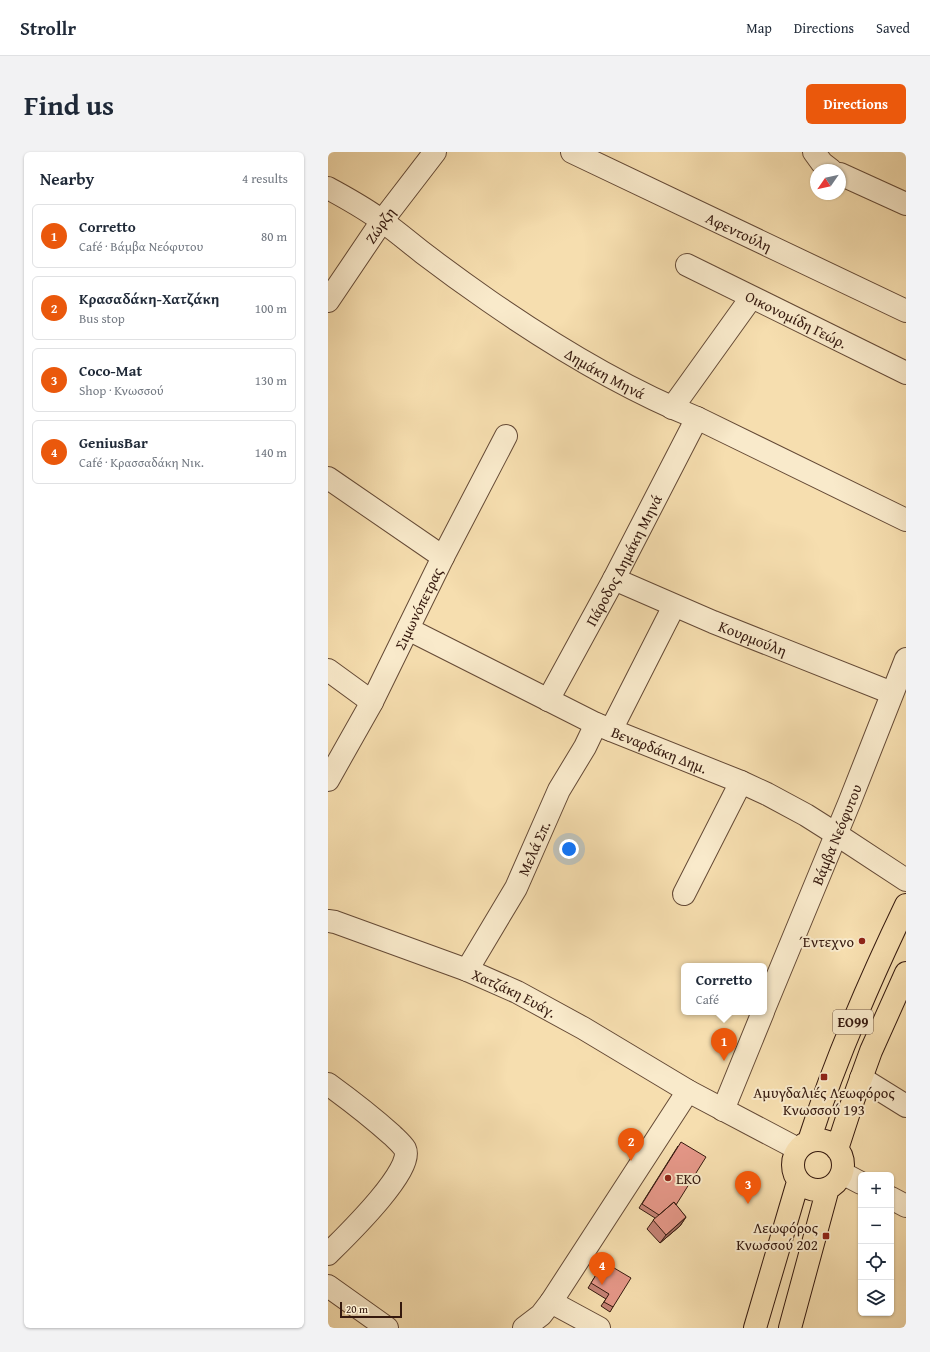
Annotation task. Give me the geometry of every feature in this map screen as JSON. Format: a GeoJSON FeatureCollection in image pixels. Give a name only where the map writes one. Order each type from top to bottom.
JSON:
{"type":"FeatureCollection","features":[{"type":"Feature","properties":{"kind":"main road","name":"ΕΟ99"},"geometry":{"type":"LineString","coordinates":[[798,1182],[792,1170],[793,1157],[803,1145],[821,1104],[849,1031],[906,905]]}},
{"type":"Feature","properties":{"kind":"main road","name":"ΕΟ99"},"geometry":{"type":"LineString","coordinates":[[837,1149],[861,1078],[906,973]]}},
{"type":"Feature","properties":{"kind":"main road"},"geometry":{"type":"LineString","coordinates":[[790,1328],[835,1181],[843,1163],[842,1157],[837,1149],[828,1142],[820,1140],[803,1145]]}},
{"type":"Feature","properties":{"kind":"main road"},"geometry":{"type":"LineString","coordinates":[[755,1328],[798,1182],[809,1189],[816,1190],[835,1181]]}},
{"type":"Feature","properties":{"kind":"street","name":"Ζώρζη"},"geometry":{"type":"LineString","coordinates":[[328,301],[382,221],[435,152]]}},
{"type":"Feature","properties":{"kind":"street","name":"Αφεντούλη"},"geometry":{"type":"LineString","coordinates":[[572,152],[906,311]]}},
{"type":"Feature","properties":{"kind":"street"},"geometry":{"type":"LineString","coordinates":[[814,152],[823,164]]}},
{"type":"Feature","properties":{"kind":"street"},"geometry":{"type":"LineString","coordinates":[[846,177],[906,204]]}},
{"type":"Feature","properties":{"kind":"street","name":"Δημάκη Μηνά"},"geometry":{"type":"LineString","coordinates":[[328,188],[382,221],[482,296],[542,337],[587,364],[672,408],[697,418],[906,520]]}},
{"type":"Feature","properties":{"kind":"street","name":"Οικονομίδη Γεώρ."},"geometry":{"type":"LineString","coordinates":[[687,265],[751,298],[906,373]]}},
{"type":"Feature","properties":{"kind":"street"},"geometry":{"type":"LineString","coordinates":[[672,408],[751,298]]}},
{"type":"Feature","properties":{"kind":"street","name":"Πάροδος Δημάκη Μηνά"},"geometry":{"type":"LineString","coordinates":[[548,700],[614,579],[697,418]]}},
{"type":"Feature","properties":{"kind":"street","name":"Σιμωνόπετρας"},"geometry":{"type":"LineString","coordinates":[[328,780],[372,702],[443,557],[506,436]]}},
{"type":"Feature","properties":{"kind":"street"},"geometry":{"type":"LineString","coordinates":[[328,478],[443,557]]}},
{"type":"Feature","properties":{"kind":"street","name":"Κουρμούλη"},"geometry":{"type":"LineString","coordinates":[[614,579],[674,606],[892,693]]}},
{"type":"Feature","properties":{"kind":"street","name":"Μελά Σπ."},"geometry":{"type":"LineString","coordinates":[[467,970],[516,888],[559,790],[585,747],[604,727],[674,606]]}},
{"type":"Feature","properties":{"kind":"street","name":"Βεναρδάκη Δημ."},"geometry":{"type":"LineString","coordinates":[[408,629],[604,727],[741,782],[793,808],[906,880]]}},
{"type":"Feature","properties":{"kind":"street","name":"Βάμβα Νεόφυτου"},"geometry":{"type":"LineString","coordinates":[[767,1004],[906,659]]}},
{"type":"Feature","properties":{"kind":"street"},"geometry":{"type":"LineString","coordinates":[[328,670],[372,702]]}},
{"type":"Feature","properties":{"kind":"street"},"geometry":{"type":"LineString","coordinates":[[684,894],[741,782]]}},
{"type":"Feature","properties":{"kind":"street","name":"Χατζάκη Ευάγ."},"geometry":{"type":"LineString","coordinates":[[328,921],[335,922],[467,970],[517,992],[583,1028],[688,1091],[723,1110],[803,1145]]}},
{"type":"Feature","properties":{"kind":"street","name":"Βάμβα Νεόφυτου"},"geometry":{"type":"LineString","coordinates":[[723,1110],[762,1015]]}},
{"type":"Feature","properties":{"kind":"street"},"geometry":{"type":"LineString","coordinates":[[861,1078],[906,1106]]}},
{"type":"Feature","properties":{"kind":"street"},"geometry":{"type":"LineString","coordinates":[[328,1084],[384,1128],[401,1144],[406,1152],[401,1168],[377,1204],[328,1254]]}},
{"type":"Feature","properties":{"kind":"street"},"geometry":{"type":"LineString","coordinates":[[524,1328],[541,1314],[551,1302],[688,1091]]}},
{"type":"Feature","properties":{"kind":"street"},"geometry":{"type":"LineString","coordinates":[[835,1181],[858,1183]]}},
{"type":"Feature","properties":{"kind":"street"},"geometry":{"type":"LineString","coordinates":[[894,1200],[906,1206]]}},
{"type":"Feature","properties":{"kind":"street"},"geometry":{"type":"LineString","coordinates":[[328,1286],[387,1328]]}},
{"type":"Feature","properties":{"kind":"street"},"geometry":{"type":"LineString","coordinates":[[551,1302],[599,1328]]}},
{"type":"Feature","properties":{"kind":"building"},"geometry":{"type":"Polygon","coordinates":[[[681,1142],[706,1157],[676,1205],[674,1202],[659,1215],[642,1204],[681,1142]]]}},
{"type":"Feature","properties":{"kind":"building"},"geometry":{"type":"Polygon","coordinates":[[[674,1202],[686,1217],[666,1235],[653,1220],[674,1202]]]}},
{"type":"Feature","properties":{"kind":"building"},"geometry":{"type":"Polygon","coordinates":[[[604,1262],[631,1278],[613,1307],[604,1302],[609,1294],[591,1283],[604,1262]]]}},
{"type":"Feature","properties":{"kind":"place","name":"Έντεχνο"},"geometry":{"type":"Point","coordinates":[862,941]}},
{"type":"Feature","properties":{"kind":"place","name":"Corretto"},"geometry":{"type":"Point","coordinates":[724,1061]}},
{"type":"Feature","properties":{"kind":"place","name":"Αμυγδαλιές Λεωφόρος Κνωσσού 193"},"geometry":{"type":"Point","coordinates":[824,1077]}},
{"type":"Feature","properties":{"kind":"place","name":"Κρασαδάκη-Χατζάκη"},"geometry":{"type":"Point","coordinates":[631,1161]}},
{"type":"Feature","properties":{"kind":"place","name":"EKO"},"geometry":{"type":"Point","coordinates":[668,1178]}},
{"type":"Feature","properties":{"kind":"place","name":"Coco-Mat"},"geometry":{"type":"Point","coordinates":[748,1204]}},
{"type":"Feature","properties":{"kind":"place","name":"Λεωφόρος Κνωσσού 202"},"geometry":{"type":"Point","coordinates":[826,1236]}},
{"type":"Feature","properties":{"kind":"place","name":"GeniusBar"},"geometry":{"type":"Point","coordinates":[602,1285]}}]}
